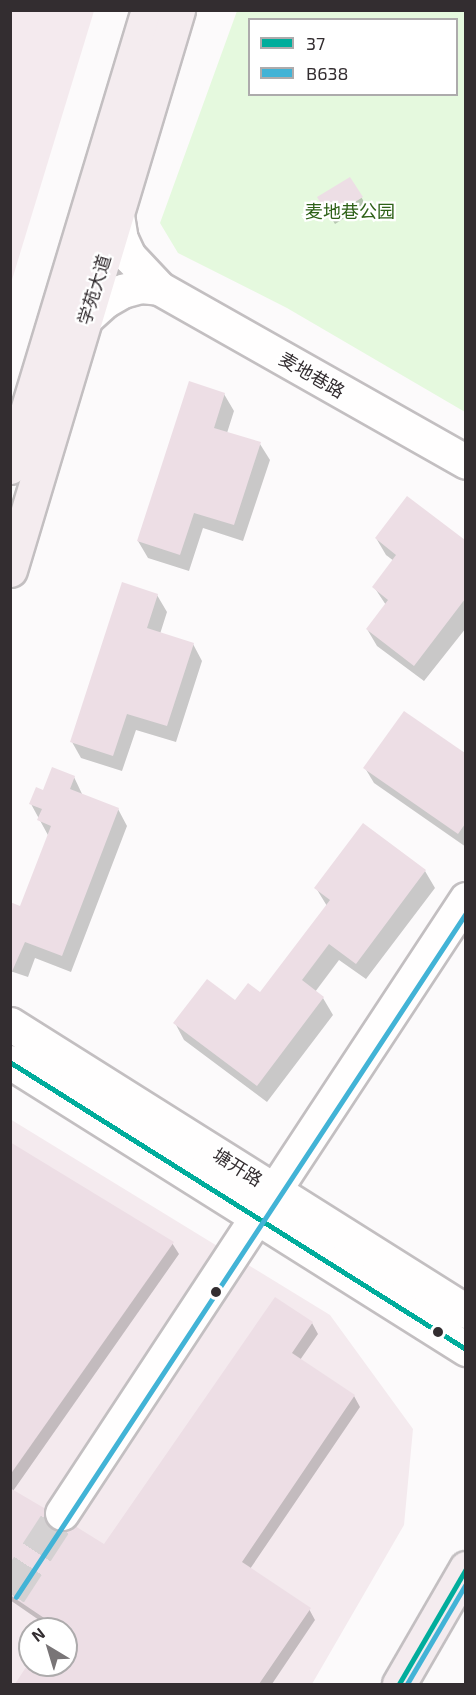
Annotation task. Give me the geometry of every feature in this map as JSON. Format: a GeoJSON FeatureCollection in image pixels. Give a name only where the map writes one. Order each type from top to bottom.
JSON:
{"type":"FeatureCollection","features":[{"type":"Feature","properties":{"kind":"main road","name":"学苑大道"},"geometry":{"type":"LineString","coordinates":[[10,466],[148,10]]}},
{"type":"Feature","properties":{"kind":"main road","name":"学苑大道"},"geometry":{"type":"LineString","coordinates":[[10,570],[178,10]]}},
{"type":"Feature","properties":{"kind":"main road"},"geometry":{"type":"LineString","coordinates":[[399,1684],[465,1568]]}},
{"type":"Feature","properties":{"kind":"main road"},"geometry":{"type":"LineString","coordinates":[[421,1684],[465,1606]]}},
{"type":"Feature","properties":{"kind":"street","name":"麦地巷路"},"geometry":{"type":"LineString","coordinates":[[117,215],[121,239],[129,256],[159,288],[465,462]]}},
{"type":"Feature","properties":{"kind":"street"},"geometry":{"type":"LineString","coordinates":[[86,318],[105,301],[122,291],[141,286],[159,288]]}},
{"type":"Feature","properties":{"kind":"street"},"geometry":{"type":"LineString","coordinates":[[62,1513],[465,899]]}},
{"type":"Feature","properties":{"kind":"street","name":"塘开路"},"geometry":{"type":"LineString","coordinates":[[10,1024],[465,1311]]}},
{"type":"Feature","properties":{"kind":"street","name":"塘开路"},"geometry":{"type":"LineString","coordinates":[[10,1062],[465,1349]]}},
{"type":"Feature","properties":{"kind":"shaded area"},"geometry":{"type":"Polygon","coordinates":[[[10,11],[94,11],[11,283],[10,11]]]}},
{"type":"Feature","properties":{"kind":"shaded area"},"geometry":{"type":"Polygon","coordinates":[[[10,1119],[330,1315],[413,1429],[404,1525],[312,1684],[11,1684],[10,1119]]]}},
{"type":"Feature","properties":{"kind":"green space","name":"麦地巷公园"},"geometry":{"type":"Polygon","coordinates":[[[237,11],[465,11],[465,412],[287,308],[178,253],[160,223],[237,11]]]}},
{"type":"Feature","properties":{"kind":"building"},"geometry":{"type":"Polygon","coordinates":[[[350,177],[363,197],[330,218],[317,197],[350,177]]]}},
{"type":"Feature","properties":{"kind":"building"},"geometry":{"type":"Polygon","coordinates":[[[189,381],[225,393],[214,428],[261,442],[234,525],[194,513],[180,555],[137,541],[189,381]]]}},
{"type":"Feature","properties":{"kind":"building"},"geometry":{"type":"Polygon","coordinates":[[[407,496],[465,540],[465,599],[414,666],[366,629],[388,600],[372,587],[396,555],[375,538],[407,496]]]}},
{"type":"Feature","properties":{"kind":"building"},"geometry":{"type":"Polygon","coordinates":[[[122,582],[158,594],[147,628],[194,643],[167,726],[127,714],[113,756],[70,742],[122,582]]]}},
{"type":"Feature","properties":{"kind":"building"},"geometry":{"type":"Polygon","coordinates":[[[404,711],[465,753],[465,824],[458,834],[363,768],[404,711]]]}},
{"type":"Feature","properties":{"kind":"building"},"geometry":{"type":"Polygon","coordinates":[[[52,767],[75,776],[70,789],[119,808],[62,956],[25,942],[10,976],[10,902],[20,906],[51,826],[37,820],[42,809],[29,804],[36,787],[43,790],[52,767]]]}},
{"type":"Feature","properties":{"kind":"building"},"geometry":{"type":"Polygon","coordinates":[[[363,823],[426,870],[356,964],[329,944],[302,980],[324,997],[257,1086],[173,1023],[207,979],[235,1000],[248,983],[260,992],[330,900],[314,888],[363,823]]]}},
{"type":"Feature","properties":{"kind":"building"},"geometry":{"type":"Polygon","coordinates":[[[10,1142],[174,1242],[10,1475],[10,1142]]]}},
{"type":"Feature","properties":{"kind":"building"},"geometry":{"type":"Polygon","coordinates":[[[275,1297],[313,1322],[292,1353],[355,1395],[242,1562],[311,1608],[259,1684],[15,1684],[20,1677],[78,1677],[78,1617],[43,1617],[10,1595],[10,1488],[44,1508],[45,1521],[52,1529],[61,1532],[75,1526],[104,1544],[275,1297]]]}},
{"type":"Feature","properties":{"kind":"tunnel"},"geometry":{"type":"LineString","coordinates":[[10,1593],[62,1513]]}},
{"type":"Feature","properties":{"kind":"transit line","name":"B638"},"geometry":{"type":"LineString","coordinates":[[16,1597],[466,913]]}},
{"type":"Feature","properties":{"kind":"transit line","name":"37"},"geometry":{"type":"LineString","coordinates":[[10,1062],[466,1349]]}},
{"type":"Feature","properties":{"kind":"transit line","name":"37"},"geometry":{"type":"LineString","coordinates":[[399,1684],[466,1569]]}},
{"type":"Feature","properties":{"kind":"transit line","name":"B638"},"geometry":{"type":"LineString","coordinates":[[407,1684],[466,1584]]}}]}
